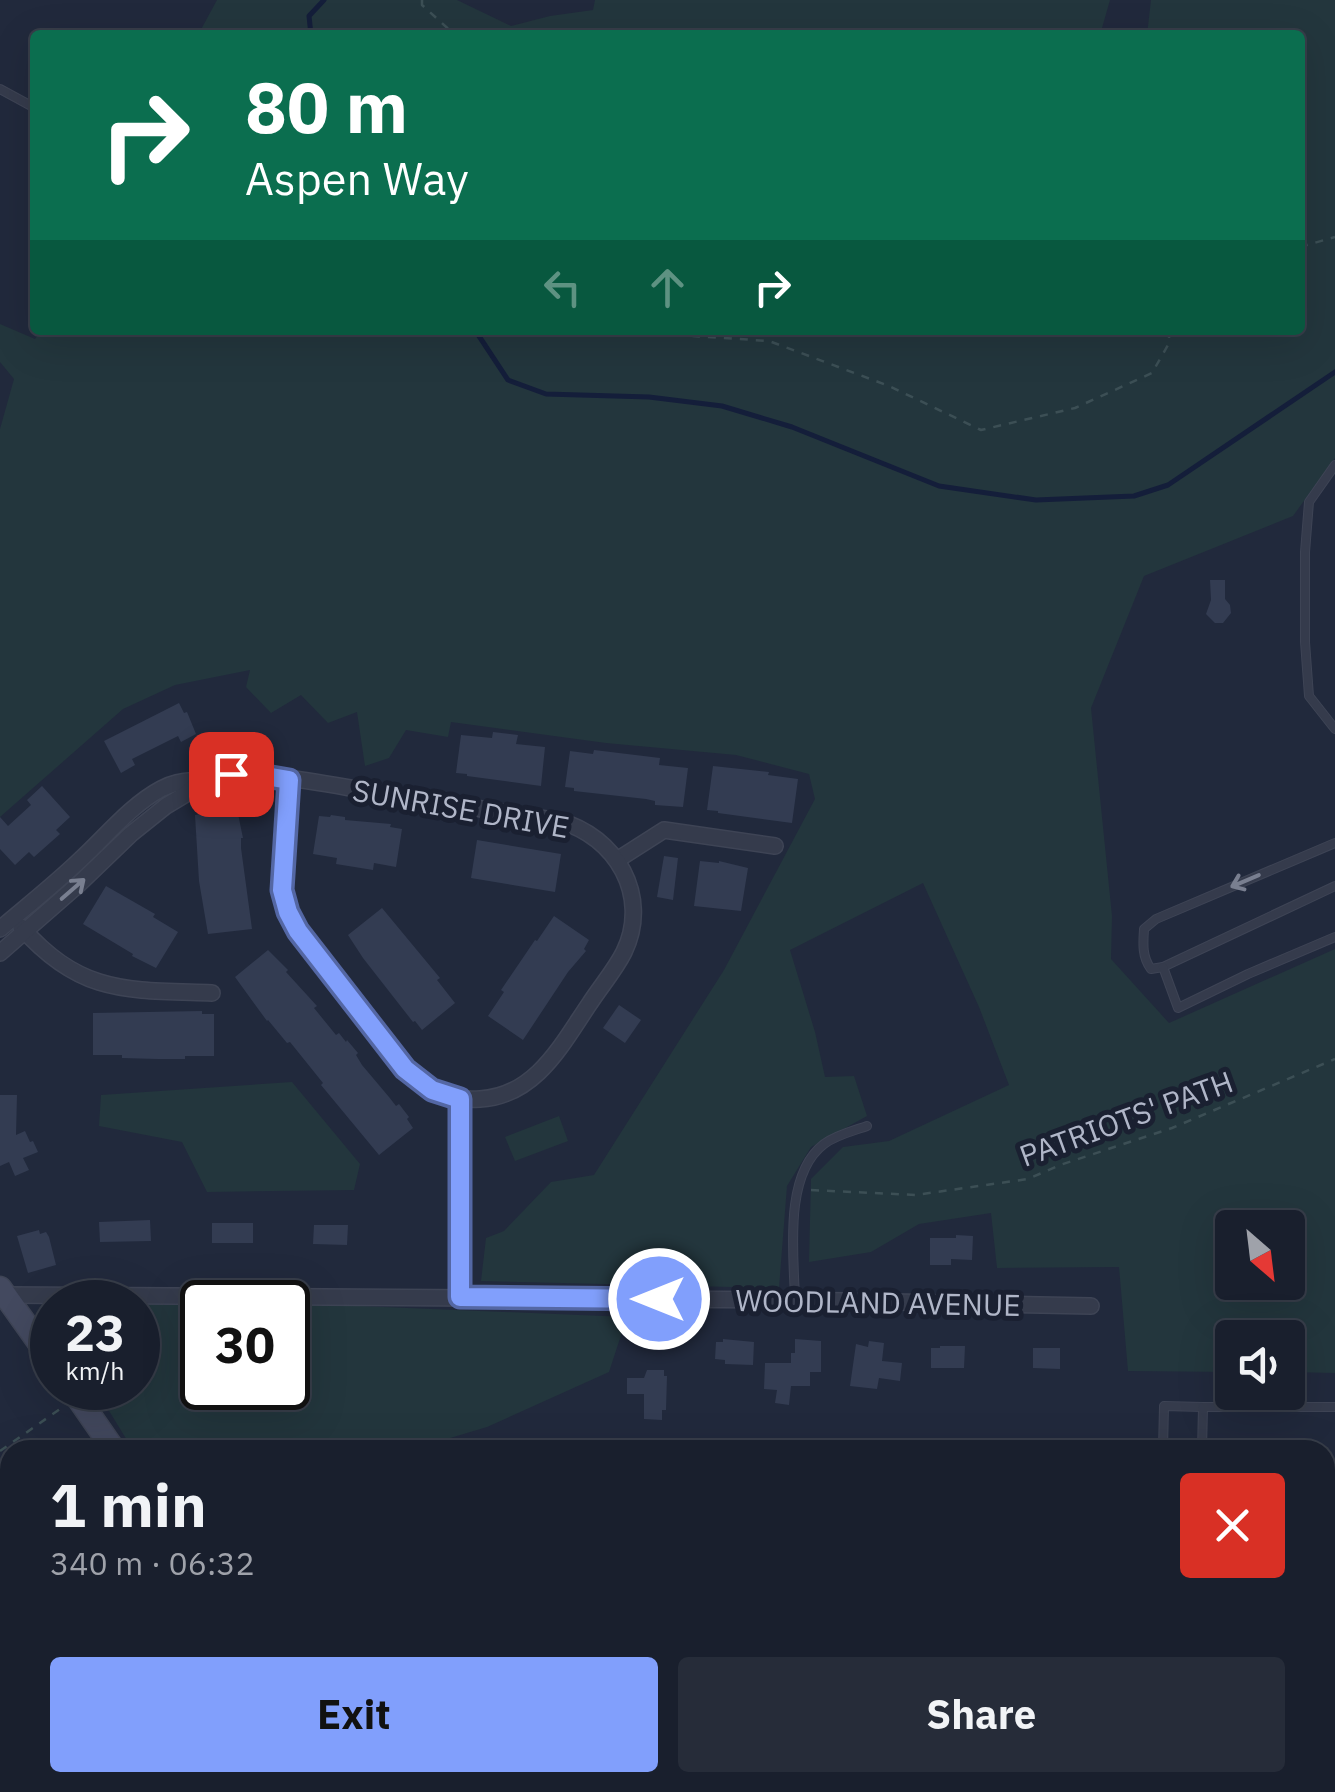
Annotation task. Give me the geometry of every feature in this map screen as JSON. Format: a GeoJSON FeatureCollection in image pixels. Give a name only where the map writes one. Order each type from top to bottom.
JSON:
{"type":"FeatureCollection","features":[{"type":"Feature","properties":{"kind":"main road"},"geometry":{"type":"LineString","coordinates":[[2,1291],[30,1330]]}},
{"type":"Feature","properties":{"kind":"main road"},"geometry":{"type":"LineString","coordinates":[[82,1410],[106,1440]]}},
{"type":"Feature","properties":{"kind":"street","name":"SUNRISE DRIVE"},"geometry":{"type":"LineString","coordinates":[[0,953],[12,926],[79,884],[125,828],[186,794],[202,780],[231,774],[254,774],[560,821],[589,832],[617,860]]}},
{"type":"Feature","properties":{"kind":"street"},"geometry":{"type":"LineString","coordinates":[[289,780],[282,890],[298,931],[405,1069],[432,1090],[460,1099],[503,1095],[542,1070],[624,952],[632,905],[617,860],[664,830],[775,846]]}},
{"type":"Feature","properties":{"kind":"street"},"geometry":{"type":"LineString","coordinates":[[12,926],[75,973],[97,982],[120,988],[212,993]]}},
{"type":"Feature","properties":{"kind":"street"},"geometry":{"type":"LineString","coordinates":[[460,1099],[460,1297]]}},
{"type":"Feature","properties":{"kind":"street","name":"WOODLAND AVENUE"},"geometry":{"type":"LineString","coordinates":[[2,1291],[1092,1306]]}},
{"type":"Feature","properties":{"kind":"lane"},"geometry":{"type":"LineString","coordinates":[[0,89],[30,105]]}},
{"type":"Feature","properties":{"kind":"lane"},"geometry":{"type":"LineString","coordinates":[[1335,465],[1310,502],[1305,552],[1309,696],[1335,729]]}},
{"type":"Feature","properties":{"kind":"lane"},"geometry":{"type":"LineString","coordinates":[[1335,842],[1156,919],[1144,930],[1146,961],[1152,969],[1163,967],[1335,886]]}},
{"type":"Feature","properties":{"kind":"lane"},"geometry":{"type":"LineString","coordinates":[[1163,967],[1178,1008],[1335,937]]}},
{"type":"Feature","properties":{"kind":"lane"},"geometry":{"type":"LineString","coordinates":[[795,1300],[793,1236],[802,1174],[824,1144],[867,1126]]}},
{"type":"Feature","properties":{"kind":"lane"},"geometry":{"type":"LineString","coordinates":[[1163,1440],[1164,1406],[1335,1407]]}},
{"type":"Feature","properties":{"kind":"lane"},"geometry":{"type":"LineString","coordinates":[[1202,1440],[1203,1407]]}},
{"type":"Feature","properties":{"kind":"path"},"geometry":{"type":"LineString","coordinates":[[422,0],[449,30]]}},
{"type":"Feature","properties":{"kind":"path"},"geometry":{"type":"LineString","coordinates":[[1305,246],[1335,237]]}},
{"type":"Feature","properties":{"kind":"path"},"geometry":{"type":"LineString","coordinates":[[690,335],[770,341],[889,386],[981,430],[1075,408],[1152,373],[1169,335]]}},
{"type":"Feature","properties":{"kind":"path","name":"PATRIOTS' PATH"},"geometry":{"type":"LineString","coordinates":[[806,1190],[916,1195],[1028,1179],[1172,1128],[1335,1059]]}},
{"type":"Feature","properties":{"kind":"path"},"geometry":{"type":"LineString","coordinates":[[14,1440],[51,1410]]}},
{"type":"Feature","properties":{"kind":"shaded area"},"geometry":{"type":"Polygon","coordinates":[[[217,0],[457,0],[511,26],[593,10],[595,0],[1110,0],[1101,30],[201,30],[217,0]]]}},
{"type":"Feature","properties":{"kind":"shaded area"},"geometry":{"type":"Polygon","coordinates":[[[1151,0],[1335,0],[1335,458],[1293,516],[1144,576],[1091,708],[1112,916],[1111,959],[1169,1023],[1335,949],[1335,1373],[1305,1372],[1305,1320],[1215,1320],[1215,1372],[1128,1371],[1119,1267],[997,1268],[991,1213],[919,1224],[871,1252],[809,1262],[811,1179],[843,1147],[889,1141],[1009,1085],[923,883],[790,950],[825,1077],[854,1076],[867,1116],[811,1147],[787,1186],[779,1288],[481,1281],[486,1238],[504,1231],[551,1182],[594,1175],[724,970],[815,799],[809,774],[736,755],[606,743],[451,722],[448,737],[406,730],[389,758],[365,766],[357,712],[328,723],[301,695],[271,713],[246,687],[250,670],[175,685],[123,709],[0,817],[0,429],[14,379],[0,362],[0,324],[35,339],[38,335],[1305,335],[1305,30],[1148,30],[1151,0]]]}},
{"type":"Feature","properties":{"kind":"shaded area"},"geometry":{"type":"Polygon","coordinates":[[[292,1082],[360,1164],[354,1190],[207,1192],[182,1142],[99,1126],[101,1095],[292,1082]]]}},
{"type":"Feature","properties":{"kind":"shaded area"},"geometry":{"type":"Polygon","coordinates":[[[559,1116],[568,1141],[515,1161],[505,1137],[559,1116]]]}},
{"type":"Feature","properties":{"kind":"shaded area"},"geometry":{"type":"Polygon","coordinates":[[[180,1302],[180,1410],[310,1410],[310,1304],[627,1317],[609,1372],[487,1427],[443,1440],[127,1440],[108,1410],[160,1410],[160,1303],[180,1302]]]}},
{"type":"Feature","properties":{"kind":"building"},"geometry":{"type":"Polygon","coordinates":[[[1210,580],[1225,580],[1225,599],[1231,613],[1223,623],[1215,623],[1206,614],[1211,600],[1210,580]]]}},
{"type":"Feature","properties":{"kind":"building"},"geometry":{"type":"Polygon","coordinates":[[[179,703],[196,734],[181,742],[178,736],[132,759],[135,765],[121,773],[104,741],[179,703]]]}},
{"type":"Feature","properties":{"kind":"building"},"geometry":{"type":"Polygon","coordinates":[[[493,732],[518,735],[516,744],[545,747],[541,786],[456,773],[461,735],[492,738],[493,732]]]}},
{"type":"Feature","properties":{"kind":"building"},"geometry":{"type":"Polygon","coordinates":[[[594,750],[660,758],[659,765],[688,768],[683,807],[565,787],[570,751],[593,754],[594,750]]]}},
{"type":"Feature","properties":{"kind":"building"},"geometry":{"type":"Polygon","coordinates":[[[713,766],[798,779],[792,823],[707,810],[713,766]]]}},
{"type":"Feature","properties":{"kind":"building"},"geometry":{"type":"Polygon","coordinates":[[[42,786],[70,817],[56,830],[60,834],[34,857],[29,852],[15,865],[0,849],[0,817],[8,826],[31,805],[27,800],[42,786]]]}},
{"type":"Feature","properties":{"kind":"building"},"geometry":{"type":"Polygon","coordinates":[[[237,809],[252,929],[208,934],[199,881],[195,815],[237,809]]]}},
{"type":"Feature","properties":{"kind":"building"},"geometry":{"type":"Polygon","coordinates":[[[319,816],[402,829],[396,867],[374,863],[373,870],[336,864],[337,858],[313,854],[319,816]]]}},
{"type":"Feature","properties":{"kind":"building"},"geometry":{"type":"Polygon","coordinates":[[[477,840],[561,854],[555,892],[471,878],[477,840]]]}},
{"type":"Feature","properties":{"kind":"building"},"geometry":{"type":"Polygon","coordinates":[[[664,856],[678,858],[673,900],[657,897],[664,856]]]}},
{"type":"Feature","properties":{"kind":"building"},"geometry":{"type":"Polygon","coordinates":[[[700,861],[748,868],[741,911],[694,906],[700,861]]]}},
{"type":"Feature","properties":{"kind":"building"},"geometry":{"type":"Polygon","coordinates":[[[106,886],[178,932],[156,968],[83,924],[106,886]]]}},
{"type":"Feature","properties":{"kind":"building"},"geometry":{"type":"Polygon","coordinates":[[[382,908],[440,978],[437,980],[455,1003],[422,1030],[348,935],[382,908]]]}},
{"type":"Feature","properties":{"kind":"building"},"geometry":{"type":"Polygon","coordinates":[[[554,916],[589,940],[586,951],[523,1040],[488,1016],[504,992],[501,990],[554,916]]]}},
{"type":"Feature","properties":{"kind":"building"},"geometry":{"type":"Polygon","coordinates":[[[268,950],[409,1117],[413,1128],[379,1155],[235,977],[268,950]]]}},
{"type":"Feature","properties":{"kind":"building"},"geometry":{"type":"Polygon","coordinates":[[[619,1005],[641,1020],[625,1043],[603,1028],[619,1005]]]}},
{"type":"Feature","properties":{"kind":"building"},"geometry":{"type":"Polygon","coordinates":[[[93,1013],[214,1014],[214,1056],[158,1059],[93,1055],[93,1013]]]}},
{"type":"Feature","properties":{"kind":"building"},"geometry":{"type":"Polygon","coordinates":[[[0,1095],[17,1095],[16,1135],[25,1131],[38,1152],[23,1158],[29,1170],[15,1176],[9,1162],[0,1166],[0,1095]]]}},
{"type":"Feature","properties":{"kind":"building"},"geometry":{"type":"Polygon","coordinates":[[[150,1220],[151,1241],[100,1242],[99,1222],[150,1220]]]}},
{"type":"Feature","properties":{"kind":"building"},"geometry":{"type":"Polygon","coordinates":[[[212,1223],[253,1223],[253,1243],[212,1243],[212,1223]]]}},
{"type":"Feature","properties":{"kind":"building"},"geometry":{"type":"Polygon","coordinates":[[[314,1225],[348,1225],[347,1245],[313,1244],[314,1225]]]}},
{"type":"Feature","properties":{"kind":"building"},"geometry":{"type":"Polygon","coordinates":[[[39,1230],[49,1237],[56,1265],[28,1273],[17,1236],[39,1230]]]}},
{"type":"Feature","properties":{"kind":"building"},"geometry":{"type":"Polygon","coordinates":[[[973,1236],[972,1260],[951,1259],[951,1265],[930,1265],[930,1238],[973,1236]]]}},
{"type":"Feature","properties":{"kind":"building"},"geometry":{"type":"Polygon","coordinates":[[[795,1339],[821,1341],[821,1372],[810,1372],[810,1386],[791,1386],[789,1405],[775,1403],[777,1390],[764,1389],[765,1363],[791,1363],[795,1339]]]}},
{"type":"Feature","properties":{"kind":"building"},"geometry":{"type":"Polygon","coordinates":[[[869,1341],[884,1343],[882,1361],[902,1363],[900,1381],[879,1378],[877,1389],[850,1386],[856,1344],[868,1347],[869,1341]]]}},
{"type":"Feature","properties":{"kind":"building"},"geometry":{"type":"Polygon","coordinates":[[[716,1342],[754,1342],[753,1365],[725,1364],[725,1360],[715,1359],[716,1342]]]}},
{"type":"Feature","properties":{"kind":"building"},"geometry":{"type":"Polygon","coordinates":[[[965,1346],[964,1368],[931,1368],[931,1348],[965,1346]]]}},
{"type":"Feature","properties":{"kind":"building"},"geometry":{"type":"Polygon","coordinates":[[[1033,1348],[1060,1348],[1060,1369],[1033,1368],[1033,1348]]]}},
{"type":"Feature","properties":{"kind":"building"},"geometry":{"type":"Polygon","coordinates":[[[647,1370],[664,1370],[667,1376],[662,1420],[644,1419],[644,1394],[627,1394],[627,1378],[644,1378],[647,1370]]]}},
{"type":"Feature","properties":{"kind":"waterway"},"geometry":{"type":"LineString","coordinates":[[310,30],[309,16],[324,0]]}},
{"type":"Feature","properties":{"kind":"waterway"},"geometry":{"type":"LineString","coordinates":[[478,335],[508,380],[546,394],[649,397],[722,406],[792,427],[939,486],[1036,500],[1134,496],[1168,485],[1335,372]]}},
{"type":"Feature","properties":{"kind":"route"},"geometry":{"type":"LineString","coordinates":[[231,774],[289,780],[282,890],[298,931],[405,1069],[432,1090],[460,1099],[460,1297],[659,1299]]}}]}
